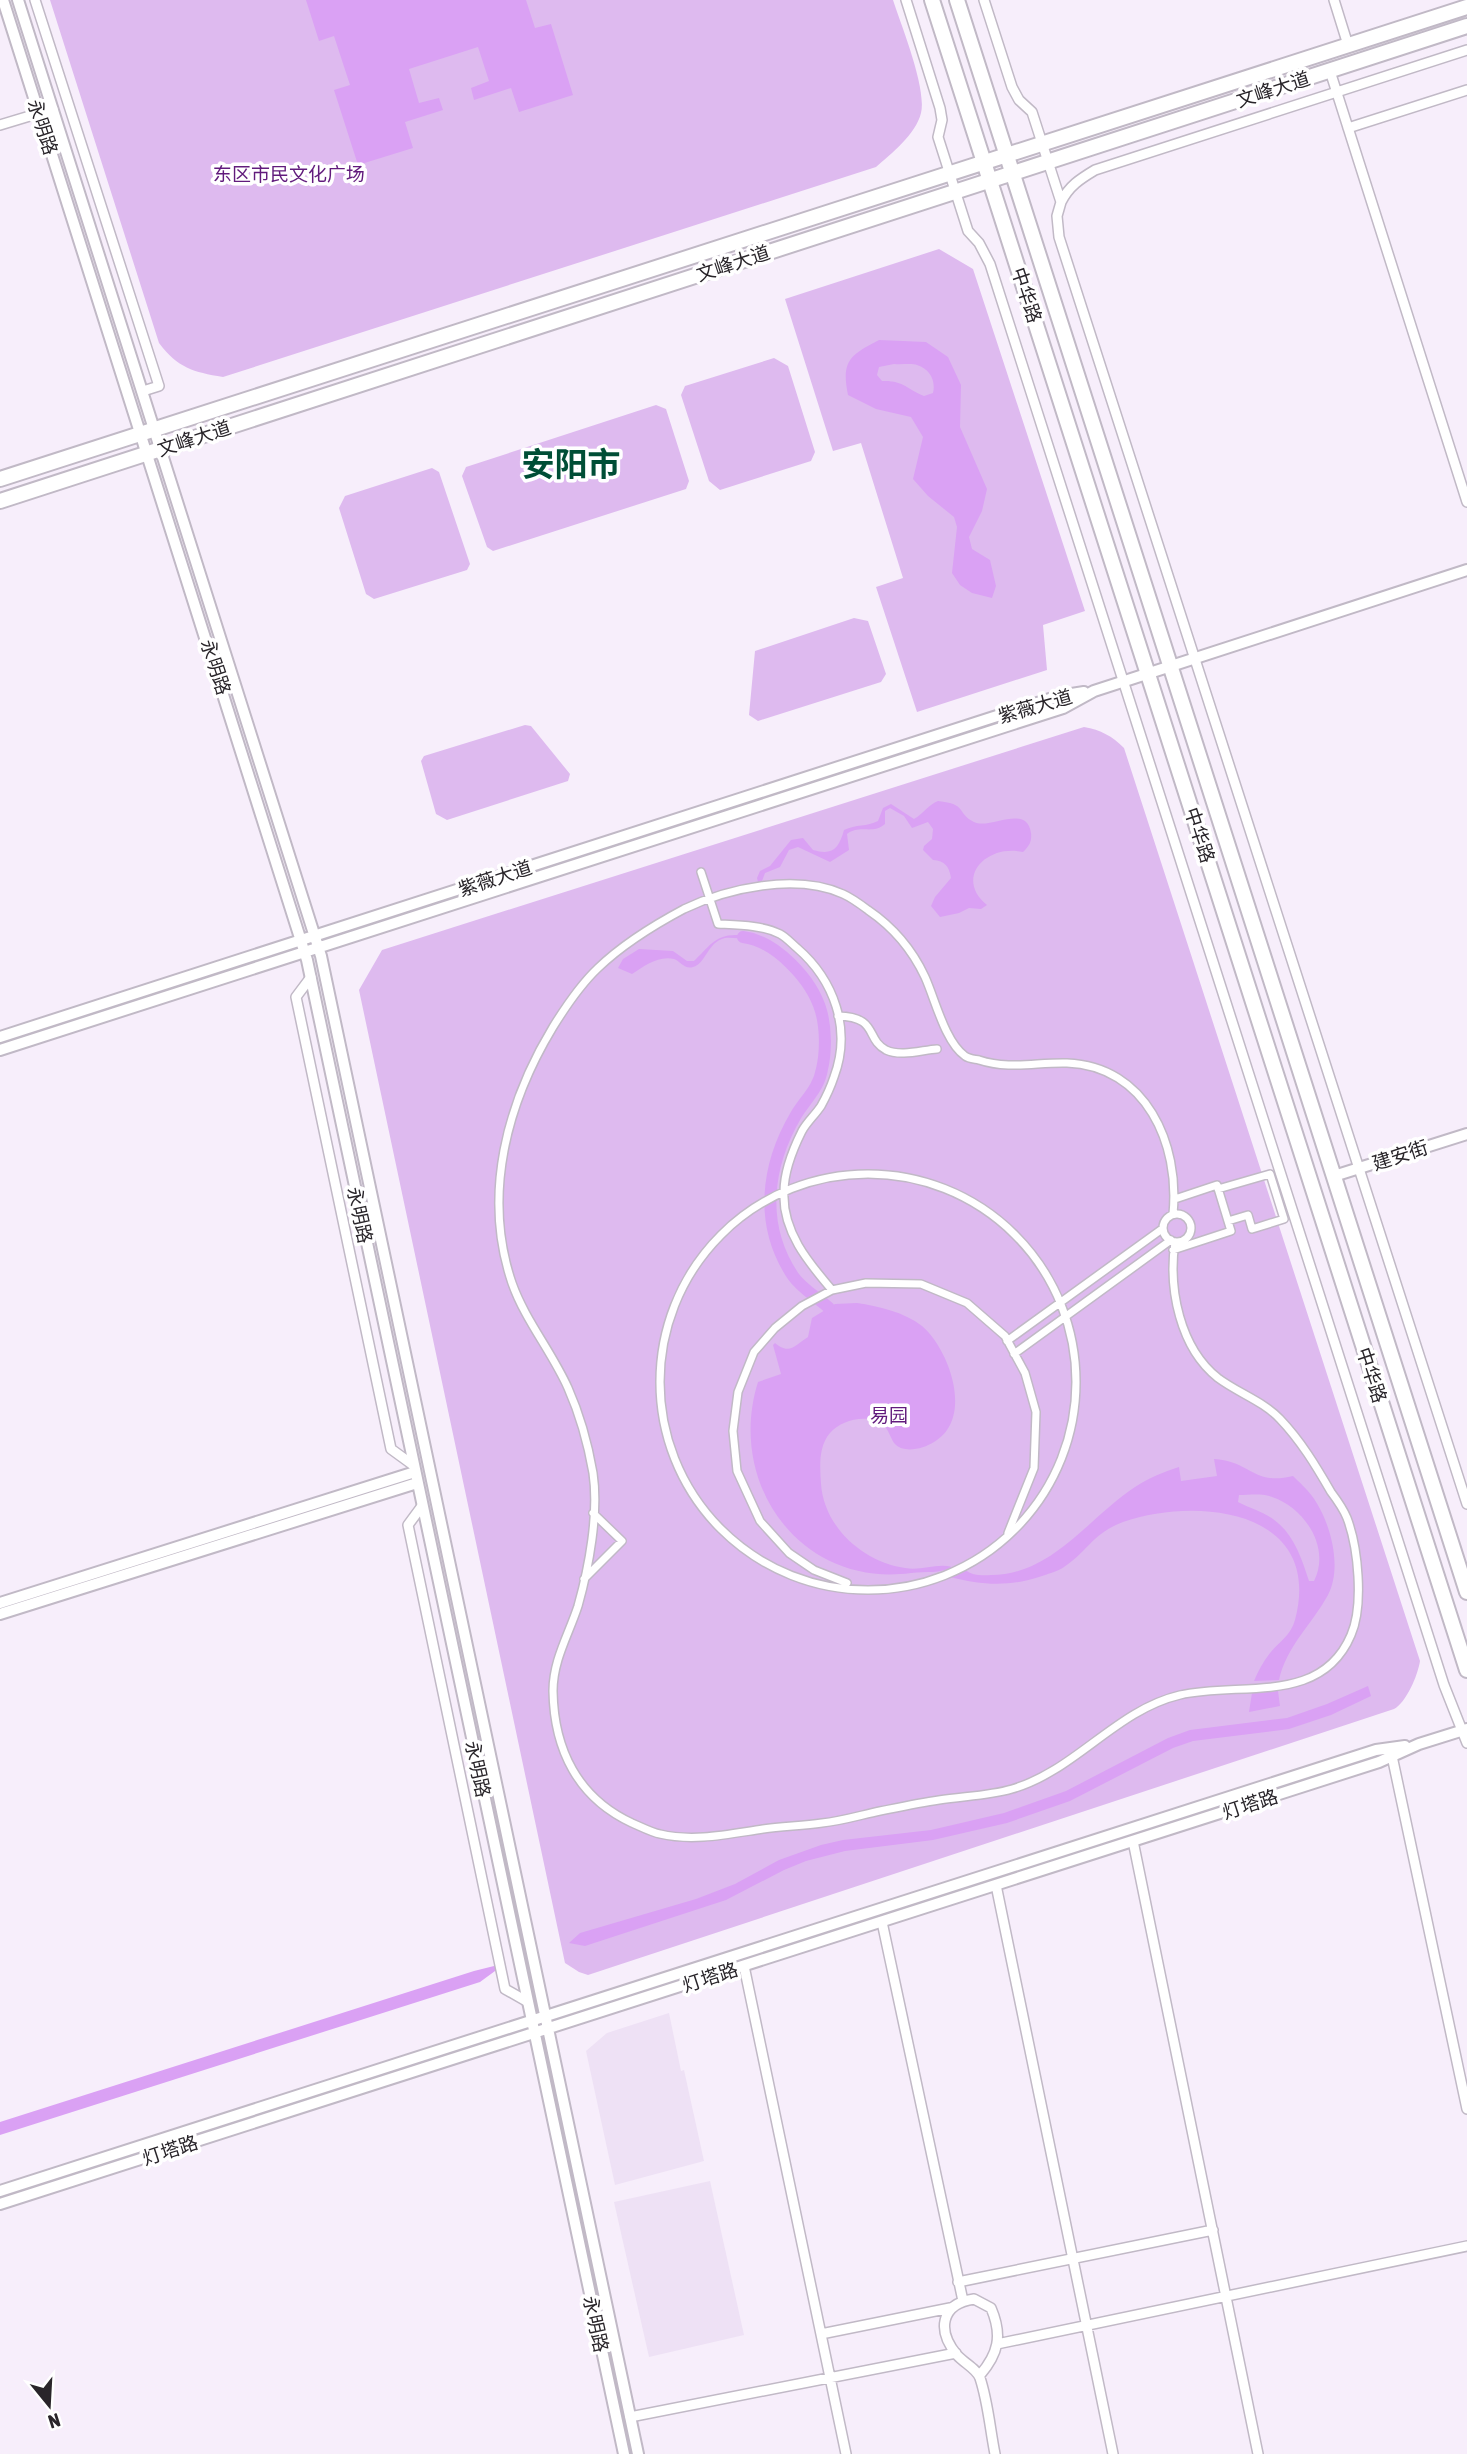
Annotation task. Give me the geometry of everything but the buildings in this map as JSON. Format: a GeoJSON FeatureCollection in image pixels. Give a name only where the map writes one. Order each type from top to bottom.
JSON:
{"type":"FeatureCollection","features":[{"type":"Feature","properties":{"kind":"main road","name":"中华路"},"geometry":{"type":"LineString","coordinates":[[932,0],[1467,1670]]}},
{"type":"Feature","properties":{"kind":"main road","name":"中华路"},"geometry":{"type":"LineString","coordinates":[[957,0],[1467,1592]]}},
{"type":"Feature","properties":{"kind":"main road","name":"文峰大道"},"geometry":{"type":"LineString","coordinates":[[0,479],[1467,7]]}},
{"type":"Feature","properties":{"kind":"main road","name":"文峰大道"},"geometry":{"type":"LineString","coordinates":[[0,500],[1467,26]]}},
{"type":"Feature","properties":{"kind":"street","name":"永明路"},"geometry":{"type":"LineString","coordinates":[[2,0],[148,431],[311,977],[624,2454]]}},
{"type":"Feature","properties":{"kind":"street","name":"永明路"},"geometry":{"type":"LineString","coordinates":[[18,0],[143,391],[148,431]]}},
{"type":"Feature","properties":{"kind":"street"},"geometry":{"type":"LineString","coordinates":[[35,0],[159,386],[143,391]]}},
{"type":"Feature","properties":{"kind":"street"},"geometry":{"type":"LineString","coordinates":[[906,0],[940,108],[942,120],[937,137],[968,231],[979,243],[990,264],[1444,1685],[1465,1730],[1467,1743]]}},
{"type":"Feature","properties":{"kind":"street"},"geometry":{"type":"LineString","coordinates":[[984,0],[1012,87],[1019,100],[1032,112],[1061,202]]}},
{"type":"Feature","properties":{"kind":"street"},"geometry":{"type":"LineString","coordinates":[[1334,0],[1348,45]]}},
{"type":"Feature","properties":{"kind":"street"},"geometry":{"type":"LineString","coordinates":[[1467,50],[1095,170],[1067,191],[1057,216],[1059,237],[1467,1504]]}},
{"type":"Feature","properties":{"kind":"street"},"geometry":{"type":"LineString","coordinates":[[1330,71],[1467,502]]}},
{"type":"Feature","properties":{"kind":"street"},"geometry":{"type":"LineString","coordinates":[[1348,128],[1467,90]]}},
{"type":"Feature","properties":{"kind":"street"},"geometry":{"type":"LineString","coordinates":[[0,125],[52,109]]}},
{"type":"Feature","properties":{"kind":"street","name":"永明路"},"geometry":{"type":"LineString","coordinates":[[154,451],[317,941],[638,2454]]}},
{"type":"Feature","properties":{"kind":"street","name":"紫薇大道"},"geometry":{"type":"LineString","coordinates":[[0,1050],[317,941],[1059,696],[1094,691],[1467,570]]}},
{"type":"Feature","properties":{"kind":"street"},"geometry":{"type":"LineString","coordinates":[[701,872],[718,925],[750,926],[781,934],[810,959],[835,999],[843,1036],[835,1075],[821,1105],[802,1130],[789,1165],[783,1193],[790,1231],[806,1260],[832,1290]]}},
{"type":"Feature","properties":{"kind":"street"},"geometry":{"type":"LineString","coordinates":[[1007,1341],[1162,1229],[1165,1219],[1173,1213],[1174,1171],[1164,1138],[1148,1105],[1129,1085],[1104,1069],[1068,1063],[997,1066],[965,1057],[947,1034],[922,971],[897,933],[842,893],[813,886],[769,885],[709,897],[633,940],[595,970],[568,1004],[536,1055],[515,1103],[502,1153],[499,1225],[512,1285],[568,1388],[588,1444],[595,1489],[590,1552],[577,1608],[561,1648],[553,1689],[561,1746],[583,1788],[612,1813],[656,1834],[703,1838],[783,1826],[826,1823],[941,1800],[993,1795],[1032,1783],[1071,1759],[1132,1714],[1177,1695],[1285,1686],[1308,1681],[1326,1669],[1351,1637],[1358,1605],[1356,1557],[1346,1517],[1308,1453],[1274,1412],[1214,1375],[1189,1343],[1174,1295],[1173,1244],[1162,1229]]}},
{"type":"Feature","properties":{"kind":"street","name":"紫薇大道"},"geometry":{"type":"LineString","coordinates":[[0,1037],[303,946]]}},
{"type":"Feature","properties":{"kind":"street"},"geometry":{"type":"LineString","coordinates":[[311,977],[296,997],[374,1370],[391,1449],[415,1473]]}},
{"type":"Feature","properties":{"kind":"street"},"geometry":{"type":"LineString","coordinates":[[838,1016],[860,1019],[884,1049],[900,1053],[937,1049]]}},
{"type":"Feature","properties":{"kind":"street","name":"建安街"},"geometry":{"type":"LineString","coordinates":[[1334,1176],[1467,1134]]}},
{"type":"Feature","properties":{"kind":"street"},"geometry":{"type":"LineString","coordinates":[[1218,1189],[1270,1174],[1284,1219],[1252,1229],[1248,1215],[1228,1221]]}},
{"type":"Feature","properties":{"kind":"street"},"geometry":{"type":"LineString","coordinates":[[844,1175],[898,1176],[931,1182],[965,1197],[996,1216],[1027,1249],[1057,1292],[1060,1303],[1074,1346],[1078,1391],[1072,1428],[1059,1464],[1044,1494],[1024,1520],[978,1557],[940,1578],[913,1585],[866,1589],[814,1583],[776,1569],[729,1543],[705,1516],[675,1458],[661,1396],[662,1357],[667,1327],[681,1290],[697,1262],[742,1214],[801,1185],[844,1175]]}},
{"type":"Feature","properties":{"kind":"street"},"geometry":{"type":"LineString","coordinates":[[1173,1244],[1231,1231],[1217,1185],[1175,1199]]}},
{"type":"Feature","properties":{"kind":"street"},"geometry":{"type":"LineString","coordinates":[[1014,1354],[1173,1244],[1185,1240],[1191,1232],[1190,1222],[1183,1215],[1173,1213]]}},
{"type":"Feature","properties":{"kind":"street"},"geometry":{"type":"LineString","coordinates":[[866,1589],[814,1570],[789,1553],[760,1521],[737,1471],[733,1431],[736,1405],[738,1392],[754,1352],[775,1328],[810,1301],[832,1290],[866,1283],[921,1284],[967,1303],[1007,1341],[1025,1373],[1036,1412],[1034,1468],[1008,1534]]}},
{"type":"Feature","properties":{"kind":"street"},"geometry":{"type":"LineString","coordinates":[[0,1603],[415,1473]]}},
{"type":"Feature","properties":{"kind":"street"},"geometry":{"type":"LineString","coordinates":[[0,1614],[415,1473]]}},
{"type":"Feature","properties":{"kind":"street"},"geometry":{"type":"LineString","coordinates":[[422,1506],[408,1525],[505,1989],[528,2002]]}},
{"type":"Feature","properties":{"kind":"street"},"geometry":{"type":"LineString","coordinates":[[583,1579],[622,1541],[593,1513]]}},
{"type":"Feature","properties":{"kind":"street","name":"灯塔路"},"geometry":{"type":"LineString","coordinates":[[0,2204],[1380,1762],[1419,1744],[1465,1730]]}},
{"type":"Feature","properties":{"kind":"street","name":"灯塔路"},"geometry":{"type":"LineString","coordinates":[[0,2191],[1376,1750],[1419,1744]]}},
{"type":"Feature","properties":{"kind":"street"},"geometry":{"type":"LineString","coordinates":[[1392,1756],[1467,2109]]}},
{"type":"Feature","properties":{"kind":"street"},"geometry":{"type":"LineString","coordinates":[[1133,1841],[1258,2454]]}},
{"type":"Feature","properties":{"kind":"street"},"geometry":{"type":"LineString","coordinates":[[996,1885],[1113,2454]]}},
{"type":"Feature","properties":{"kind":"street"},"geometry":{"type":"LineString","coordinates":[[882,1922],[962,2301]]}},
{"type":"Feature","properties":{"kind":"street"},"geometry":{"type":"LineString","coordinates":[[744,1966],[846,2454]]}},
{"type":"Feature","properties":{"kind":"street"},"geometry":{"type":"LineString","coordinates":[[958,2282],[1213,2230]]}},
{"type":"Feature","properties":{"kind":"street"},"geometry":{"type":"LineString","coordinates":[[997,2344],[1467,2246]]}},
{"type":"Feature","properties":{"kind":"street"},"geometry":{"type":"LineString","coordinates":[[980,2375],[994,2358],[997,2344],[991,2308],[974,2299],[962,2301],[952,2308],[946,2314],[945,2323],[948,2338],[956,2353],[980,2375],[995,2454]]}},
{"type":"Feature","properties":{"kind":"street"},"geometry":{"type":"LineString","coordinates":[[821,2334],[952,2308]]}},
{"type":"Feature","properties":{"kind":"street"},"geometry":{"type":"LineString","coordinates":[[630,2417],[956,2353]]}},
{"type":"Feature","properties":{"kind":"shaded area"},"geometry":{"type":"Polygon","coordinates":[[[306,0],[526,0],[535,28],[551,24],[573,95],[519,112],[511,88],[474,100],[471,88],[489,81],[478,47],[409,69],[419,103],[439,98],[443,110],[405,122],[413,148],[358,165],[334,90],[350,85],[334,36],[319,41],[306,0]]]}},
{"type":"Feature","properties":{"kind":"shaded area"},"geometry":{"type":"Polygon","coordinates":[[[879,340],[926,342],[948,357],[961,385],[960,427],[987,489],[982,511],[969,537],[972,549],[990,560],[996,586],[992,598],[972,593],[960,585],[952,573],[957,527],[954,517],[928,496],[913,479],[923,437],[911,417],[876,409],[848,395],[847,367],[855,355],[879,340]],[[915,364],[879,367],[877,375],[882,381],[900,383],[924,396],[933,393],[933,380],[925,369],[915,364]]]}},
{"type":"Feature","properties":{"kind":"shaded area"},"geometry":{"type":"Polygon","coordinates":[[[938,801],[954,804],[969,819],[981,824],[1015,818],[1028,824],[1031,839],[1023,852],[997,853],[979,865],[974,874],[973,884],[987,905],[981,909],[969,908],[940,917],[931,906],[951,878],[946,865],[933,860],[923,850],[932,839],[933,829],[928,822],[912,828],[904,816],[890,808],[885,811],[885,824],[847,834],[849,850],[830,862],[798,847],[789,850],[780,867],[765,873],[762,881],[758,882],[760,871],[770,866],[791,840],[803,838],[813,850],[830,851],[840,842],[844,830],[878,821],[883,808],[891,804],[914,819],[938,801]]]}},
{"type":"Feature","properties":{"kind":"shaded area"},"geometry":{"type":"Polygon","coordinates":[[[744,932],[742,938],[719,940],[701,962],[693,967],[668,958],[652,962],[632,974],[618,968],[623,959],[639,949],[673,951],[687,961],[694,961],[718,939],[744,932]]]}},
{"type":"Feature","properties":{"kind":"shaded area"},"geometry":{"type":"Polygon","coordinates":[[[857,1303],[899,1313],[922,1326],[932,1337],[949,1367],[954,1384],[953,1418],[946,1431],[934,1442],[913,1449],[898,1446],[885,1427],[870,1419],[855,1420],[835,1428],[826,1439],[821,1457],[824,1500],[838,1528],[861,1550],[889,1564],[905,1568],[952,1567],[942,1571],[872,1573],[836,1564],[806,1546],[781,1521],[763,1491],[753,1457],[751,1420],[758,1382],[781,1374],[773,1345],[775,1343],[780,1347],[792,1348],[808,1337],[812,1318],[835,1304],[857,1303]]]}},
{"type":"Feature","properties":{"kind":"shaded area"},"geometry":{"type":"Polygon","coordinates":[[[1214,1459],[1236,1464],[1269,1478],[1293,1476],[1312,1496],[1329,1530],[1334,1558],[1332,1584],[1322,1606],[1287,1657],[1279,1680],[1254,1681],[1267,1656],[1293,1625],[1299,1583],[1291,1555],[1273,1534],[1248,1520],[1218,1513],[1186,1511],[1153,1514],[1113,1526],[1064,1567],[1039,1577],[995,1584],[950,1577],[965,1570],[987,1575],[1033,1566],[1068,1543],[1135,1487],[1167,1471],[1179,1467],[1181,1481],[1217,1476],[1214,1459]],[[1239,1495],[1238,1502],[1269,1516],[1280,1525],[1292,1539],[1309,1581],[1314,1581],[1319,1556],[1317,1543],[1304,1520],[1284,1502],[1272,1497],[1239,1495]]]}},
{"type":"Feature","properties":{"kind":"shaded area"},"geometry":{"type":"Polygon","coordinates":[[[1368,1686],[1371,1696],[1331,1715],[1289,1729],[1193,1741],[1173,1748],[1070,1801],[1007,1823],[933,1840],[845,1851],[806,1861],[726,1900],[585,1946],[569,1943],[580,1933],[696,1899],[735,1884],[779,1860],[821,1845],[931,1830],[1004,1813],[1066,1791],[1168,1738],[1190,1730],[1287,1718],[1368,1686]]]}},
{"type":"Feature","properties":{"kind":"shaded area"},"geometry":{"type":"Polygon","coordinates":[[[1278,1691],[1280,1706],[1249,1712],[1252,1693],[1278,1691]]]}},
{"type":"Feature","properties":{"kind":"shaded area"},"geometry":{"type":"Polygon","coordinates":[[[506,1963],[480,1982],[0,2135],[0,2122],[506,1963]]]}},
{"type":"Feature","properties":{"kind":"shaded area"},"geometry":{"type":"Polygon","coordinates":[[[669,2013],[704,2161],[615,2185],[586,2051],[607,2033],[669,2013]]]}},
{"type":"Feature","properties":{"kind":"shaded area"},"geometry":{"type":"Polygon","coordinates":[[[710,2181],[744,2335],[649,2357],[614,2202],[710,2181]]]}},
{"type":"Feature","properties":{"kind":"green space","name":"东区市民文化广场"},"geometry":{"type":"Polygon","coordinates":[[[50,0],[893,0],[917,73],[921,113],[909,136],[876,167],[223,377],[187,368],[159,343],[50,0]]]}},
{"type":"Feature","properties":{"kind":"green space"},"geometry":{"type":"Polygon","coordinates":[[[939,249],[973,269],[1085,611],[1043,625],[1047,670],[917,712],[876,587],[903,578],[861,443],[833,451],[785,299],[939,249]]]}},
{"type":"Feature","properties":{"kind":"green space"},"geometry":{"type":"Polygon","coordinates":[[[774,358],[788,366],[815,452],[811,461],[720,490],[709,481],[681,395],[685,386],[774,358]]]}},
{"type":"Feature","properties":{"kind":"green space"},"geometry":{"type":"Polygon","coordinates":[[[656,405],[666,409],[689,481],[686,489],[493,551],[487,547],[462,476],[466,467],[656,405]]]}},
{"type":"Feature","properties":{"kind":"green space"},"geometry":{"type":"Polygon","coordinates":[[[432,468],[439,472],[470,564],[467,570],[374,599],[366,594],[339,508],[345,496],[432,468]]]}},
{"type":"Feature","properties":{"kind":"green space"},"geometry":{"type":"Polygon","coordinates":[[[854,618],[868,621],[886,674],[881,682],[758,721],[749,715],[755,651],[854,618]]]}},
{"type":"Feature","properties":{"kind":"green space"},"geometry":{"type":"Polygon","coordinates":[[[525,725],[531,726],[570,774],[568,781],[447,820],[436,814],[421,761],[424,756],[525,725]]]}},
{"type":"Feature","properties":{"kind":"green space","name":"易园"},"geometry":{"type":"Polygon","coordinates":[[[1084,727],[1106,734],[1124,748],[1420,1661],[1417,1674],[1407,1695],[1394,1709],[588,1975],[579,1972],[565,1963],[359,990],[382,950],[1084,727]]]}},
{"type":"Feature","properties":{"kind":"waterway"},"geometry":{"type":"LineString","coordinates":[[743,937],[768,946],[791,964],[810,987],[823,1018],[825,1048],[820,1076],[786,1134],[778,1154],[770,1196],[771,1216],[782,1257],[797,1281],[829,1308]]}},
{"type":"Feature","properties":{"kind":"district","name":"安阳市"},"geometry":{"type":"Point","coordinates":[571,464]}}]}
